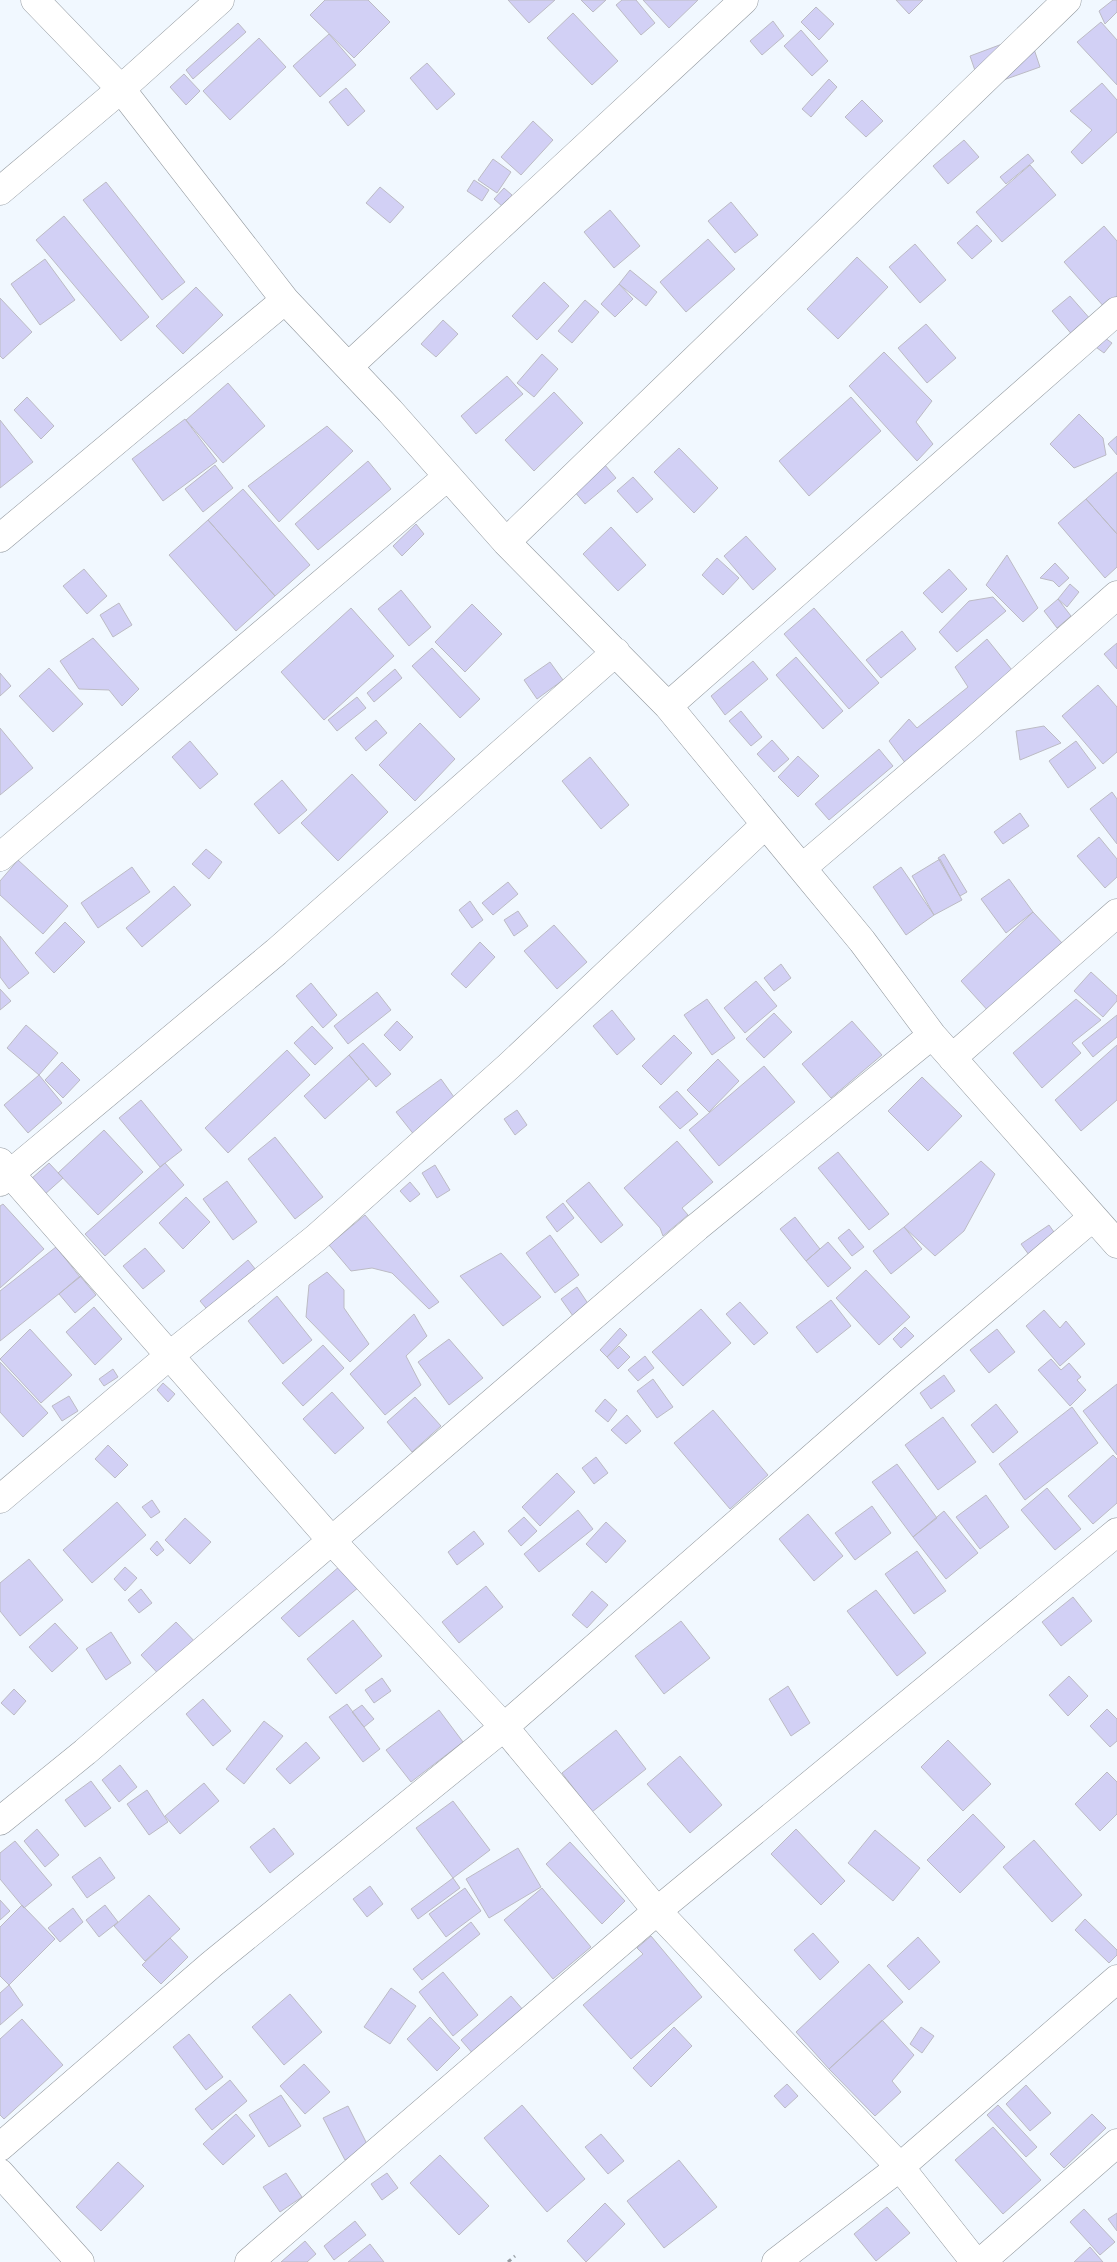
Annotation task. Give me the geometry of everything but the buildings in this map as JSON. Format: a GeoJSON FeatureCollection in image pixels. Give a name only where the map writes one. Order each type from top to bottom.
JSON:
{"type":"FeatureCollection","features":[{"type":"Feature","properties":{"kind":"street"},"geometry":{"type":"LineString","coordinates":[[35,0],[121,89],[286,300],[390,411],[506,542],[668,706],[862,941],[932,1035],[1117,1244]]}},
{"type":"Feature","properties":{"kind":"street"},"geometry":{"type":"LineString","coordinates":[[0,192],[121,89],[220,0]]}},
{"type":"Feature","properties":{"kind":"street"},"geometry":{"type":"LineString","coordinates":[[349,366],[744,0]]}},
{"type":"Feature","properties":{"kind":"street"},"geometry":{"type":"LineString","coordinates":[[506,542],[1067,0]]}},
{"type":"Feature","properties":{"kind":"street"},"geometry":{"type":"LineString","coordinates":[[0,538],[286,300]]}},
{"type":"Feature","properties":{"kind":"street"},"geometry":{"type":"LineString","coordinates":[[668,706],[1117,311]]}},
{"type":"Feature","properties":{"kind":"street"},"geometry":{"type":"LineString","coordinates":[[0,857],[448,477]]}},
{"type":"Feature","properties":{"kind":"street"},"geometry":{"type":"LineString","coordinates":[[802,868],[966,728],[1117,595]]}},
{"type":"Feature","properties":{"kind":"street"},"geometry":{"type":"LineString","coordinates":[[616,652],[276,952],[3,1172],[332,1541],[504,1727],[657,1911],[900,2167],[975,2262]]}},
{"type":"Feature","properties":{"kind":"street"},"geometry":{"type":"LineString","coordinates":[[0,1499],[169,1356],[346,1212],[509,1066],[765,825]]}},
{"type":"Feature","properties":{"kind":"street"},"geometry":{"type":"LineString","coordinates":[[952,1058],[1117,913]]}},
{"type":"Feature","properties":{"kind":"street"},"geometry":{"type":"LineString","coordinates":[[0,1821],[332,1541],[697,1227],[932,1035]]}},
{"type":"Feature","properties":{"kind":"street"},"geometry":{"type":"LineString","coordinates":[[0,2147],[212,1964],[504,1727],[898,1383],[1093,1217]]}},
{"type":"Feature","properties":{"kind":"street"},"geometry":{"type":"LineString","coordinates":[[249,2262],[657,1911],[1117,1532]]}},
{"type":"Feature","properties":{"kind":"street"},"geometry":{"type":"LineString","coordinates":[[776,2262],[900,2167],[1117,1979]]}},
{"type":"Feature","properties":{"kind":"street"},"geometry":{"type":"LineString","coordinates":[[981,2262],[1117,2144]]}},
{"type":"Feature","properties":{"kind":"street"},"geometry":{"type":"LineString","coordinates":[[0,2173],[80,2262]]}},
{"type":"Feature","properties":{"kind":"path"},"geometry":{"type":"LineString","coordinates":[[508,2262],[515,2256]]}}]}
